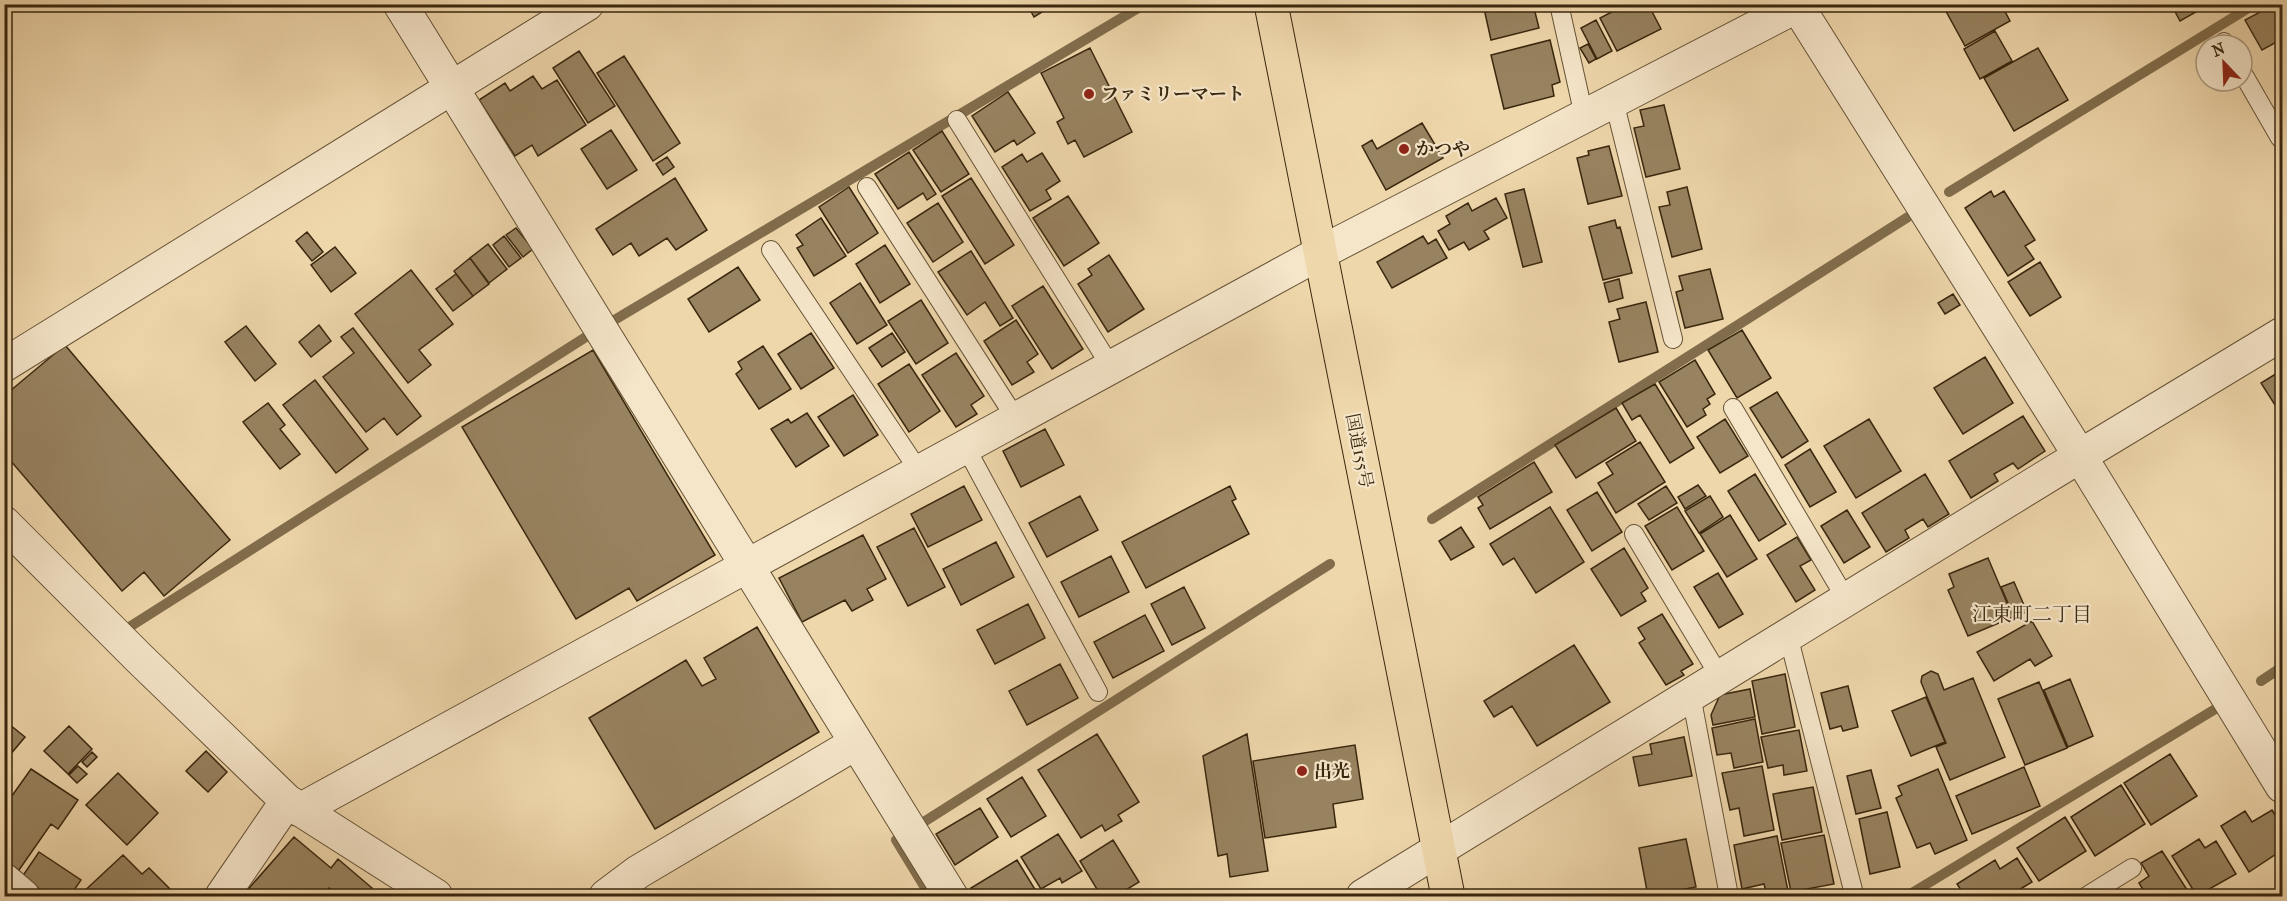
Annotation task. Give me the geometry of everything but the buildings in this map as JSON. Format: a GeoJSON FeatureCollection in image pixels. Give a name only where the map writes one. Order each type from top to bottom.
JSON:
{"type":"FeatureCollection","features":[{"type":"Feature","properties":{"kind":"highway","name":"国道155号"},"geometry":{"type":"LineString","coordinates":[[1271,4],[1448,897]]}},
{"type":"Feature","properties":{"kind":"street"},"geometry":{"type":"LineString","coordinates":[[400,4],[951,897]]}},
{"type":"Feature","properties":{"kind":"street"},"geometry":{"type":"LineString","coordinates":[[4,365],[587,4]]}},
{"type":"Feature","properties":{"kind":"street"},"geometry":{"type":"LineString","coordinates":[[222,897],[294,806],[746,566],[1320,253],[1798,5],[2283,786]]}},
{"type":"Feature","properties":{"kind":"street"},"geometry":{"type":"LineString","coordinates":[[1363,897],[1846,599],[2283,334]]}},
{"type":"Feature","properties":{"kind":"street"},"geometry":{"type":"LineString","coordinates":[[4,523],[140,659],[294,806],[436,897]]}},
{"type":"Feature","properties":{"kind":"street"},"geometry":{"type":"LineString","coordinates":[[606,897],[638,872],[856,743]]}},
{"type":"Feature","properties":{"kind":"street"},"geometry":{"type":"LineString","coordinates":[[4,880],[23,897]]}},
{"type":"Feature","properties":{"kind":"lane"},"geometry":{"type":"LineString","coordinates":[[1559,4],[1584,116]]}},
{"type":"Feature","properties":{"kind":"lane"},"geometry":{"type":"LineString","coordinates":[[2254,93],[2280,138],[2283,137]]}},
{"type":"Feature","properties":{"kind":"lane"},"geometry":{"type":"LineString","coordinates":[[1614,101],[1673,339]]}},
{"type":"Feature","properties":{"kind":"lane"},"geometry":{"type":"LineString","coordinates":[[957,120],[1111,367]]}},
{"type":"Feature","properties":{"kind":"lane"},"geometry":{"type":"LineString","coordinates":[[867,188],[1016,419]]}},
{"type":"Feature","properties":{"kind":"lane"},"geometry":{"type":"LineString","coordinates":[[771,250],[919,471]]}},
{"type":"Feature","properties":{"kind":"lane"},"geometry":{"type":"LineString","coordinates":[[1733,408],[1846,599]]}},
{"type":"Feature","properties":{"kind":"lane"},"geometry":{"type":"LineString","coordinates":[[966,446],[1098,692]]}},
{"type":"Feature","properties":{"kind":"lane"},"geometry":{"type":"LineString","coordinates":[[1634,534],[1720,677]]}},
{"type":"Feature","properties":{"kind":"lane"},"geometry":{"type":"LineString","coordinates":[[1788,635],[1853,890]]}},
{"type":"Feature","properties":{"kind":"lane"},"geometry":{"type":"LineString","coordinates":[[1691,695],[1730,897]]}},
{"type":"Feature","properties":{"kind":"lane"},"geometry":{"type":"LineString","coordinates":[[2087,897],[2111,890],[2132,868]]}},
{"type":"Feature","properties":{"kind":"waterway"},"geometry":{"type":"LineString","coordinates":[[4,10],[13,4]]}},
{"type":"Feature","properties":{"kind":"waterway"},"geometry":{"type":"LineString","coordinates":[[611,322],[1145,4]]}},
{"type":"Feature","properties":{"kind":"waterway"},"geometry":{"type":"LineString","coordinates":[[1949,192],[2255,4]]}},
{"type":"Feature","properties":{"kind":"waterway"},"geometry":{"type":"LineString","coordinates":[[1432,519],[1908,217]]}},
{"type":"Feature","properties":{"kind":"waterway"},"geometry":{"type":"LineString","coordinates":[[131,626],[589,335]]}},
{"type":"Feature","properties":{"kind":"waterway"},"geometry":{"type":"LineString","coordinates":[[919,825],[1330,564]]}},
{"type":"Feature","properties":{"kind":"waterway"},"geometry":{"type":"LineString","coordinates":[[2261,681],[2282,667]]}},
{"type":"Feature","properties":{"kind":"waterway"},"geometry":{"type":"LineString","coordinates":[[1907,896],[2217,708]]}},
{"type":"Feature","properties":{"kind":"waterway"},"geometry":{"type":"LineString","coordinates":[[896,840],[930,896]]}},
{"type":"Feature","properties":{"kind":"place","name":"ファミリーマート"},"geometry":{"type":"Point","coordinates":[1089,94]}},
{"type":"Feature","properties":{"kind":"place","name":"かつや"},"geometry":{"type":"Point","coordinates":[1404,149]}},
{"type":"Feature","properties":{"kind":"place","name":"出光"},"geometry":{"type":"Point","coordinates":[1302,771]}},
{"type":"Feature","properties":{"kind":"district","name":"江東町二丁目"},"geometry":{"type":"Point","coordinates":[2032,614]}}]}
